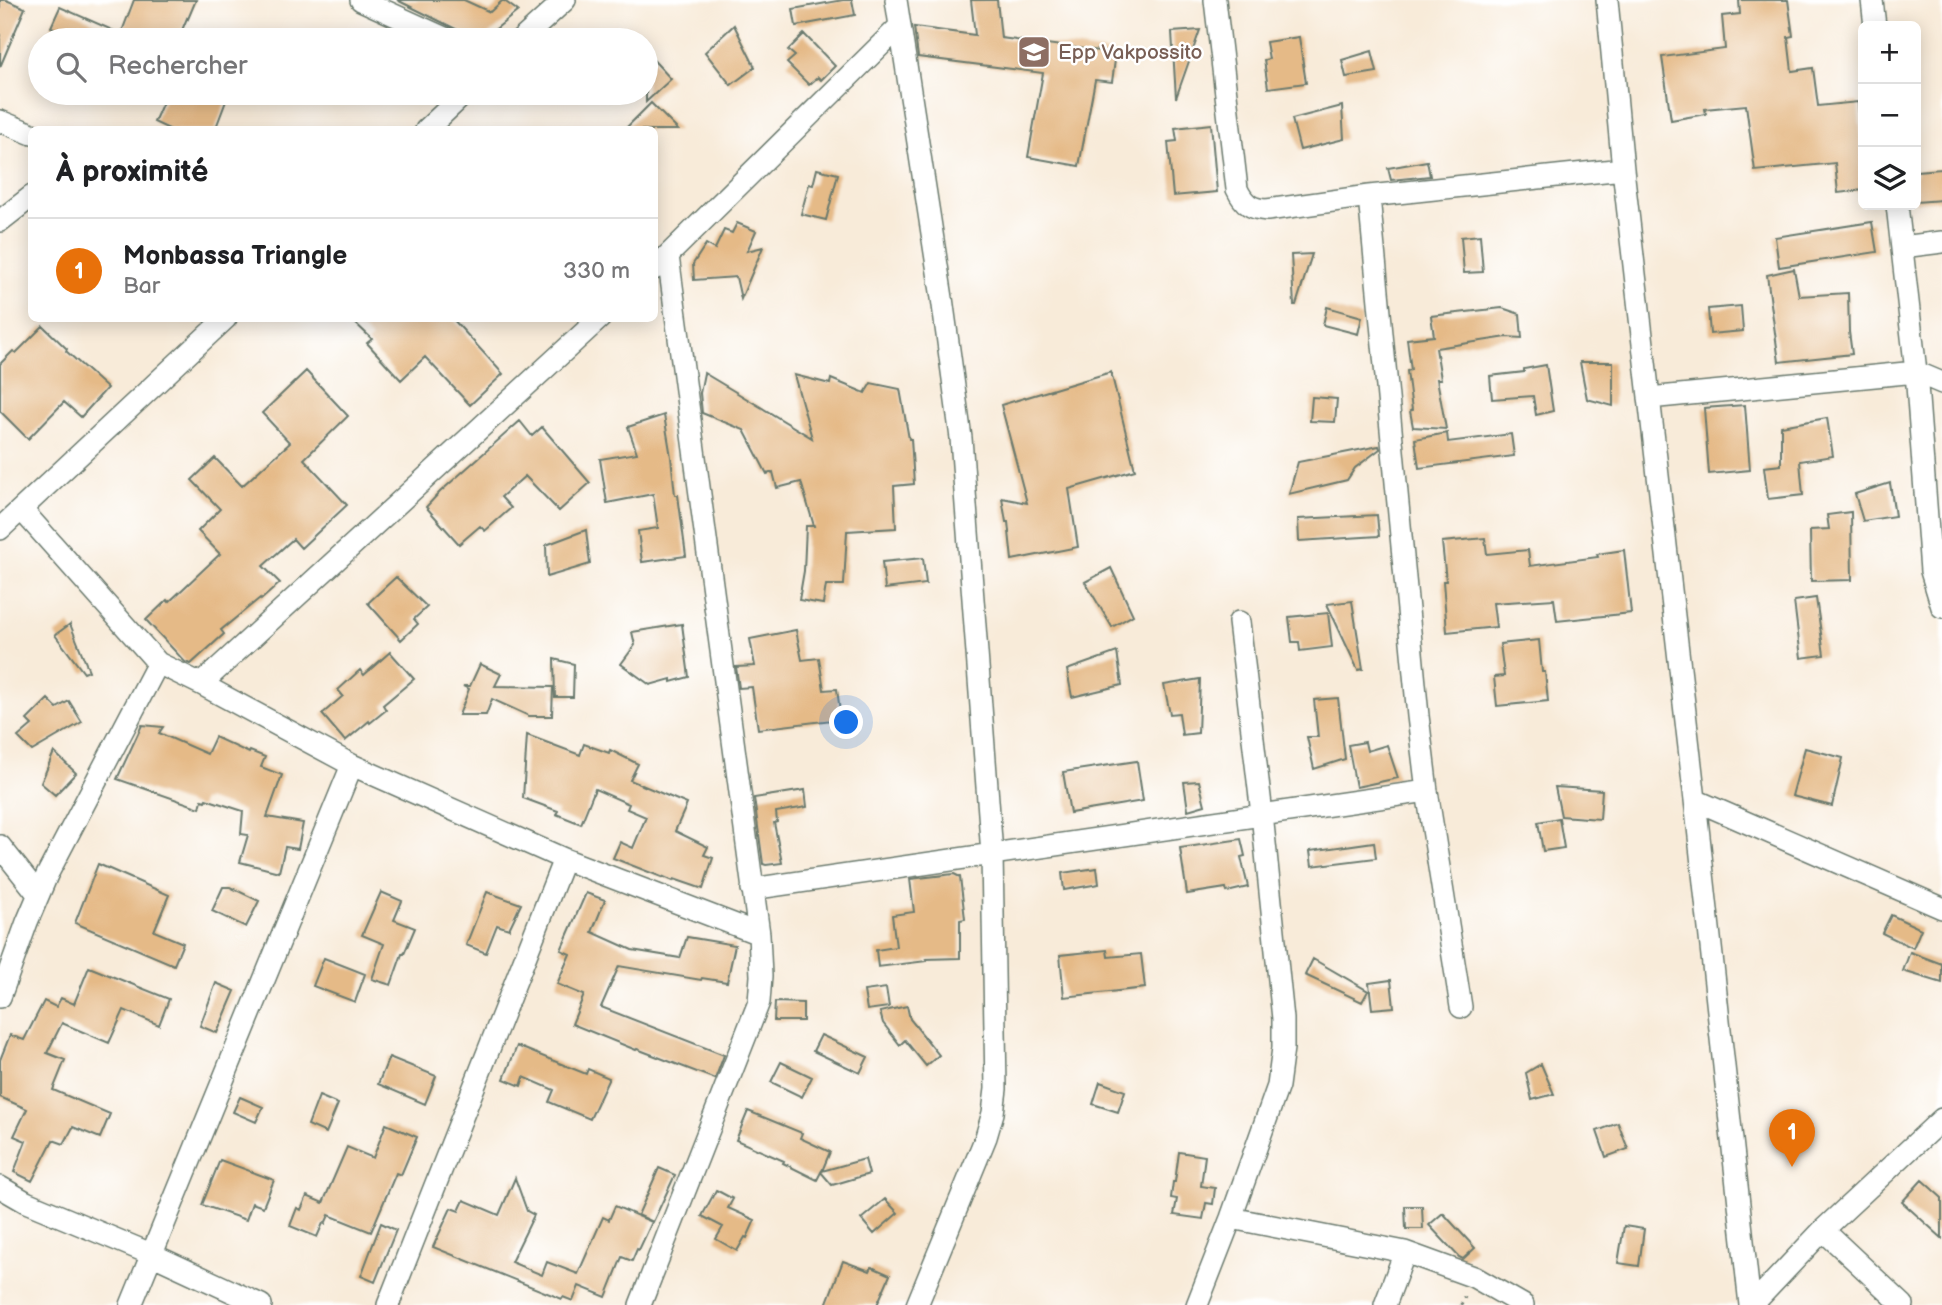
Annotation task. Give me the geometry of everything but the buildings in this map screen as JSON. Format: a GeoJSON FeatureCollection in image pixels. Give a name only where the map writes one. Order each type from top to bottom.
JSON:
{"type":"FeatureCollection","features":[{"type":"Feature","properties":{"kind":"street"},"geometry":{"type":"LineString","coordinates":[[361,0],[423,28]]}},
{"type":"Feature","properties":{"kind":"street"},"geometry":{"type":"LineString","coordinates":[[534,28],[565,0]]}},
{"type":"Feature","properties":{"kind":"street"},"geometry":{"type":"LineString","coordinates":[[896,0],[961,438],[992,854],[997,1052],[993,1113],[986,1137],[917,1305]]}},
{"type":"Feature","properties":{"kind":"street"},"geometry":{"type":"LineString","coordinates":[[1215,0],[1237,189],[1243,202],[1254,209],[1267,210],[1369,196],[1623,169]]}},
{"type":"Feature","properties":{"kind":"street"},"geometry":{"type":"LineString","coordinates":[[1607,0],[1623,169],[1751,1305]]}},
{"type":"Feature","properties":{"kind":"street"},"geometry":{"type":"LineString","coordinates":[[1872,0],[1874,21]]}},
{"type":"Feature","properties":{"kind":"street"},"geometry":{"type":"LineString","coordinates":[[640,1305],[759,1002],[761,976],[752,889],[661,263],[899,27]]}},
{"type":"Feature","properties":{"kind":"street"},"geometry":{"type":"LineString","coordinates":[[430,126],[452,105]]}},
{"type":"Feature","properties":{"kind":"street"},"geometry":{"type":"LineString","coordinates":[[0,121],[28,132]]}},
{"type":"Feature","properties":{"kind":"street"},"geometry":{"type":"LineString","coordinates":[[1369,196],[1418,716],[1461,1007]]}},
{"type":"Feature","properties":{"kind":"street"},"geometry":{"type":"LineString","coordinates":[[0,221],[28,199]]}},
{"type":"Feature","properties":{"kind":"street"},"geometry":{"type":"LineString","coordinates":[[1898,210],[1916,372],[1931,571],[1942,607]]}},
{"type":"Feature","properties":{"kind":"street"},"geometry":{"type":"LineString","coordinates":[[1902,247],[1942,242]]}},
{"type":"Feature","properties":{"kind":"street"},"geometry":{"type":"LineString","coordinates":[[0,528],[222,322]]}},
{"type":"Feature","properties":{"kind":"street"},"geometry":{"type":"LineString","coordinates":[[201,684],[596,322]]}},
{"type":"Feature","properties":{"kind":"street"},"geometry":{"type":"LineString","coordinates":[[1649,398],[1916,372],[1942,383]]}},
{"type":"Feature","properties":{"kind":"street"},"geometry":{"type":"LineString","coordinates":[[22,510],[158,663],[352,765],[564,859],[758,934]]}},
{"type":"Feature","properties":{"kind":"street"},"geometry":{"type":"LineString","coordinates":[[1196,1305],[1231,1218],[1278,1086],[1283,1048],[1283,1019],[1262,814],[1239,622]]}},
{"type":"Feature","properties":{"kind":"street"},"geometry":{"type":"LineString","coordinates":[[0,997],[38,894],[158,663]]}},
{"type":"Feature","properties":{"kind":"street"},"geometry":{"type":"LineString","coordinates":[[131,1305],[352,765]]}},
{"type":"Feature","properties":{"kind":"street"},"geometry":{"type":"LineString","coordinates":[[752,889],[1427,791]]}},
{"type":"Feature","properties":{"kind":"street"},"geometry":{"type":"LineString","coordinates":[[1695,800],[1942,908]]}},
{"type":"Feature","properties":{"kind":"street"},"geometry":{"type":"LineString","coordinates":[[0,846],[38,894]]}},
{"type":"Feature","properties":{"kind":"street"},"geometry":{"type":"LineString","coordinates":[[388,1305],[564,859]]}},
{"type":"Feature","properties":{"kind":"street"},"geometry":{"type":"LineString","coordinates":[[1751,1305],[1824,1230],[1942,1119]]}},
{"type":"Feature","properties":{"kind":"street"},"geometry":{"type":"LineString","coordinates":[[0,1187],[26,1202],[151,1254],[261,1305]]}},
{"type":"Feature","properties":{"kind":"street"},"geometry":{"type":"LineString","coordinates":[[1231,1218],[1405,1252],[1474,1277],[1523,1305]]}},
{"type":"Feature","properties":{"kind":"street"},"geometry":{"type":"LineString","coordinates":[[1824,1230],[1903,1305]]}},
{"type":"Feature","properties":{"kind":"street"},"geometry":{"type":"LineString","coordinates":[[1385,1305],[1405,1252]]}},
{"type":"Feature","properties":{"kind":"place","name":"Epp Vakpossito"},"geometry":{"type":"Point","coordinates":[1034,52]}},
{"type":"Feature","properties":{"kind":"place","name":"Monbassa Triangle"},"geometry":{"type":"Point","coordinates":[1792,1167]}}]}
